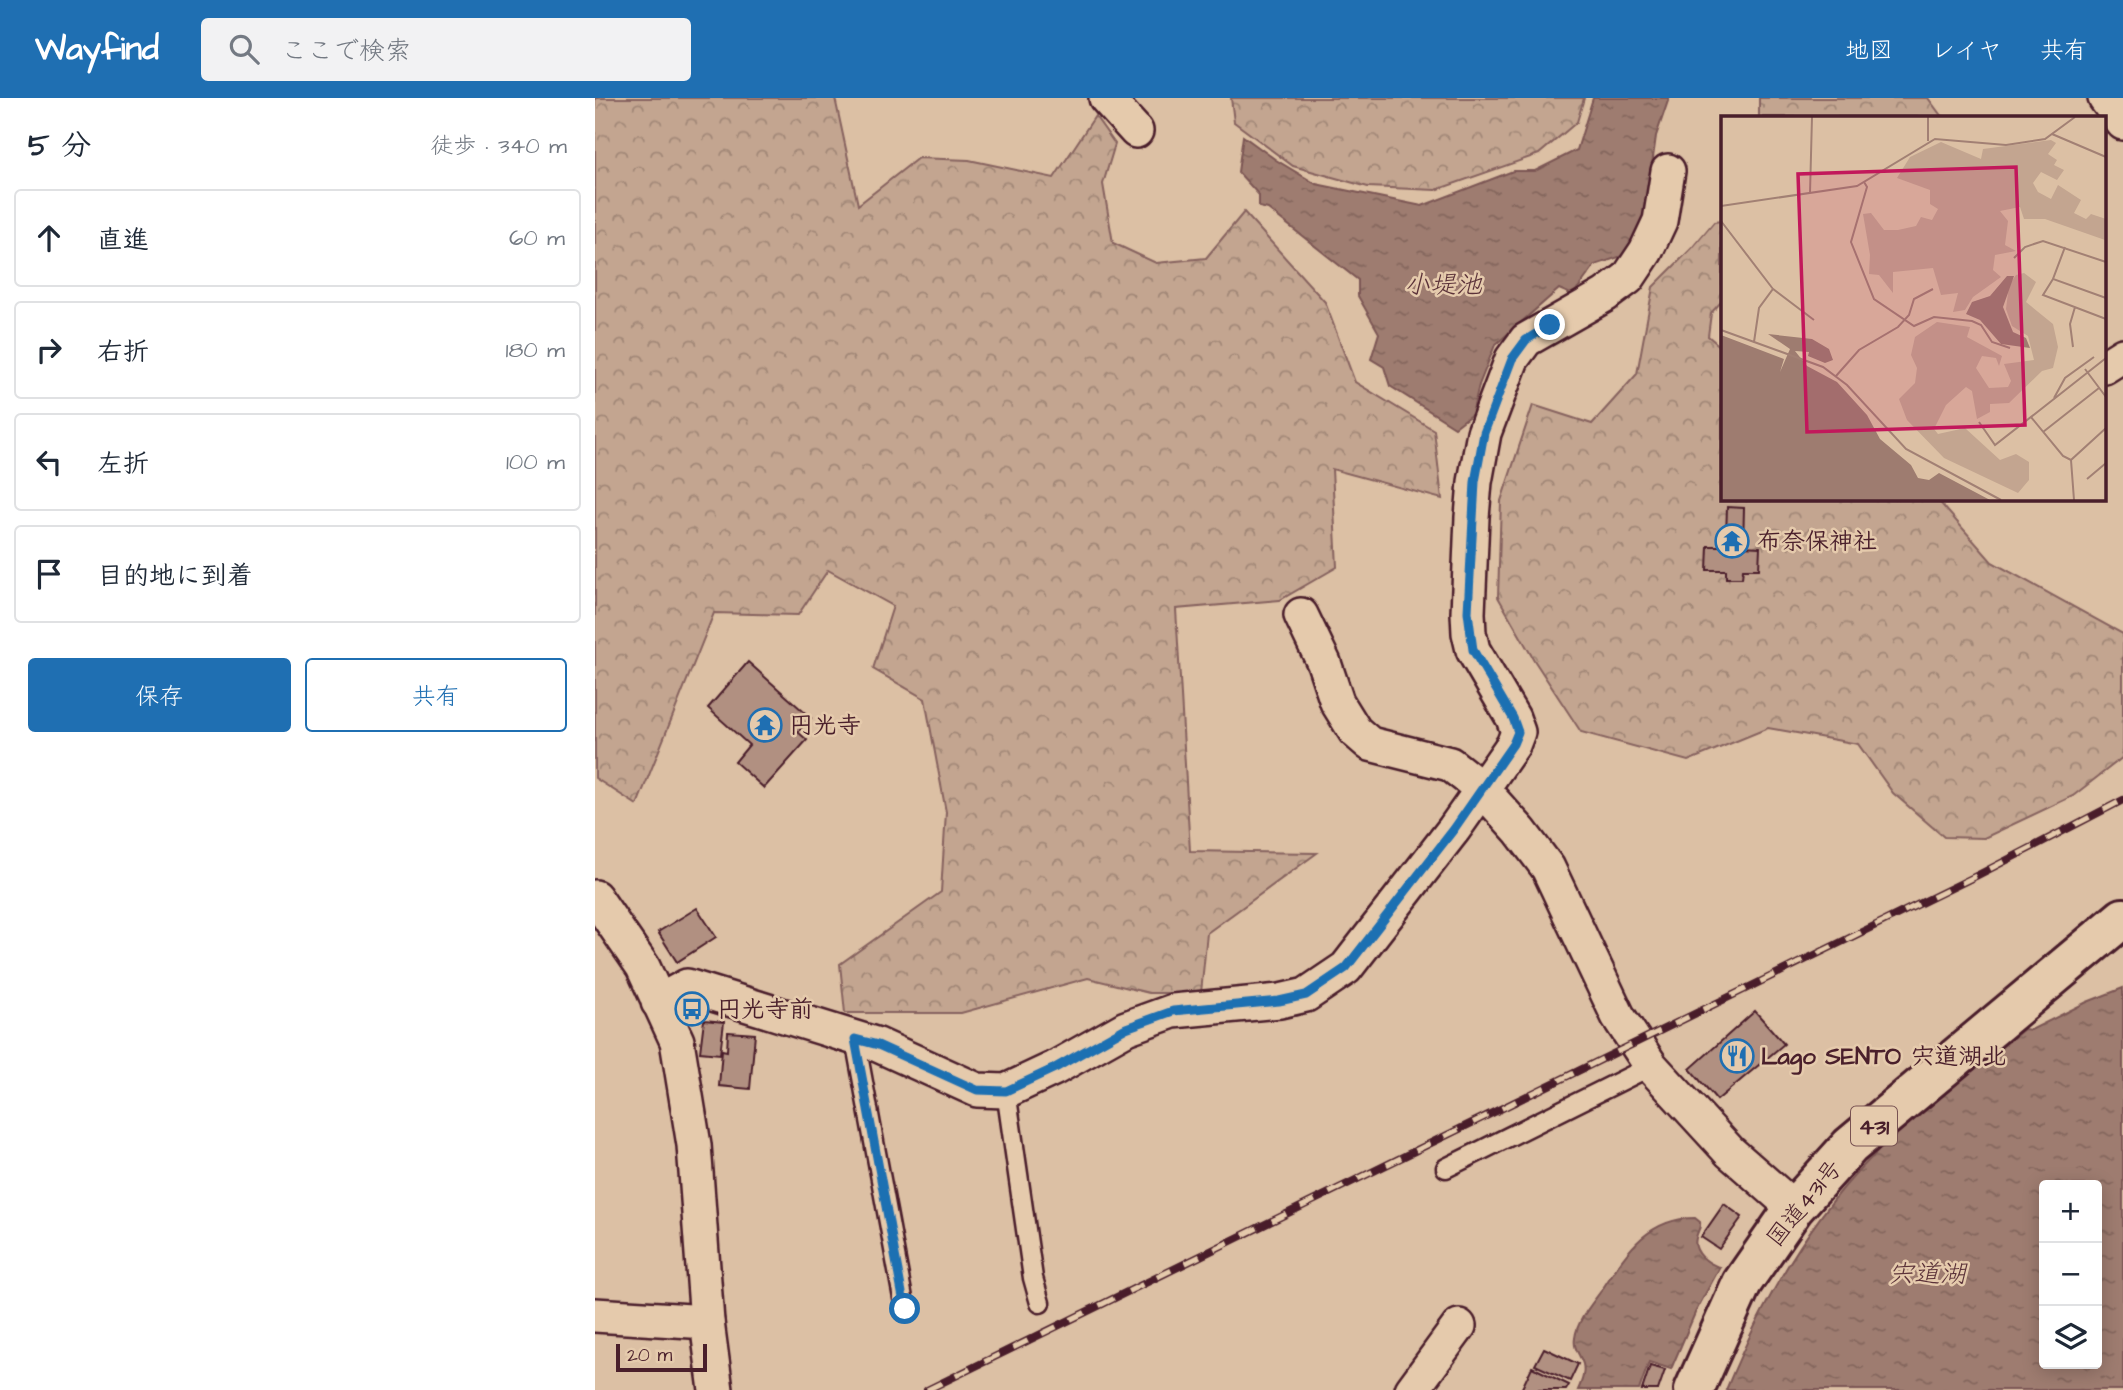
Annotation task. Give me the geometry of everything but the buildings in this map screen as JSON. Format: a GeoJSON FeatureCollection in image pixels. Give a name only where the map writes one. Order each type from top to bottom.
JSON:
{"type":"FeatureCollection","features":[{"type":"Feature","properties":{"kind":"highway","name":"国道431号"},"geometry":{"type":"LineString","coordinates":[[1694,1390],[1742,1283],[1794,1208],[1850,1146],[2123,918]]}},
{"type":"Feature","properties":{"kind":"street"},"geometry":{"type":"LineString","coordinates":[[1106,98],[1136,131]]}},
{"type":"Feature","properties":{"kind":"street"},"geometry":{"type":"LineString","coordinates":[[2105,98],[2123,124]]}},
{"type":"Feature","properties":{"kind":"street"},"geometry":{"type":"LineString","coordinates":[[658,1002],[687,986],[878,1045],[977,1090],[1006,1091],[1055,1068],[1126,1028],[1173,1011],[1279,1001],[1306,995],[1346,968],[1482,789],[1513,744],[1518,732],[1513,718],[1473,650],[1468,612],[1475,482],[1484,433],[1512,359],[1526,340],[1605,295],[1628,278],[1646,251],[1660,221],[1668,171]]}},
{"type":"Feature","properties":{"kind":"street"},"geometry":{"type":"LineString","coordinates":[[2105,366],[2123,355]]}},
{"type":"Feature","properties":{"kind":"street"},"geometry":{"type":"LineString","coordinates":[[1301,615],[1324,663],[1337,702],[1355,731],[1370,744],[1450,764],[1482,789],[1520,831],[1548,868],[1618,1016],[1651,1066],[1730,1152],[1794,1208]]}},
{"type":"Feature","properties":{"kind":"street"},"geometry":{"type":"LineString","coordinates":[[595,897],[643,967],[677,1041],[694,1145],[707,1322],[716,1390]]}},
{"type":"Feature","properties":{"kind":"street"},"geometry":{"type":"LineString","coordinates":[[595,1315],[707,1322]]}},
{"type":"Feature","properties":{"kind":"street"},"geometry":{"type":"LineString","coordinates":[[1412,1390],[1459,1326]]}},
{"type":"Feature","properties":{"kind":"lane"},"geometry":{"type":"LineString","coordinates":[[855,1039],[905,1309]]}},
{"type":"Feature","properties":{"kind":"lane"},"geometry":{"type":"LineString","coordinates":[[1446,1168],[1651,1066]]}},
{"type":"Feature","properties":{"kind":"lane"},"geometry":{"type":"LineString","coordinates":[[1006,1091],[1026,1239],[1040,1303]]}},
{"type":"Feature","properties":{"kind":"green space"},"geometry":{"type":"Polygon","coordinates":[[[595,98],[835,98],[858,205],[918,158],[969,160],[1054,178],[1095,116],[1115,144],[1103,184],[1113,243],[1156,263],[1206,258],[1244,212],[1325,302],[1355,382],[1434,430],[1442,499],[1332,469],[1337,567],[1280,600],[1176,609],[1190,851],[1317,853],[1207,933],[1201,993],[1149,993],[1088,978],[961,1013],[845,1013],[840,964],[941,892],[946,812],[925,699],[873,669],[893,606],[828,570],[798,615],[714,613],[637,805],[595,778],[595,98]]]}},
{"type":"Feature","properties":{"kind":"green space"},"geometry":{"type":"Polygon","coordinates":[[[1231,98],[1584,98],[1577,122],[1539,154],[1436,190],[1368,187],[1293,166],[1234,122],[1231,98]]]}},
{"type":"Feature","properties":{"kind":"green space"},"geometry":{"type":"Polygon","coordinates":[[[1759,98],[1928,98],[1941,116],[1759,116],[1759,98]]]}},
{"type":"Feature","properties":{"kind":"green space"},"geometry":{"type":"Polygon","coordinates":[[[1721,221],[1721,302],[1711,313],[1708,336],[1721,347],[1721,500],[1938,500],[1992,562],[2123,634],[2123,757],[2073,796],[1984,838],[1944,837],[1893,793],[1858,744],[1768,728],[1688,761],[1581,732],[1534,660],[1498,597],[1501,501],[1533,405],[1592,424],[1637,374],[1653,287],[1714,222],[1721,221]]]}},
{"type":"Feature","properties":{"kind":"water","name":"小堤池"},"geometry":{"type":"Polygon","coordinates":[[[1593,98],[1669,98],[1656,136],[1644,223],[1622,256],[1595,265],[1573,295],[1559,289],[1495,345],[1479,385],[1472,414],[1455,427],[1390,386],[1384,367],[1371,359],[1379,333],[1358,296],[1358,280],[1268,209],[1259,207],[1259,195],[1238,172],[1243,136],[1316,184],[1422,206],[1513,171],[1535,171],[1577,150],[1593,98]]]}},
{"type":"Feature","properties":{"kind":"water","name":"宍道湖"},"geometry":{"type":"Polygon","coordinates":[[[2123,988],[2123,1390],[1726,1390],[1754,1328],[1787,1268],[1805,1239],[1846,1185],[1925,1109],[2024,1029],[2031,1030],[2087,1002],[2123,988]]]}},
{"type":"Feature","properties":{"kind":"water"},"geometry":{"type":"Polygon","coordinates":[[[1695,1218],[1700,1222],[1696,1248],[1706,1260],[1720,1267],[1695,1313],[1671,1369],[1649,1362],[1639,1390],[1578,1390],[1584,1367],[1575,1338],[1589,1308],[1619,1264],[1639,1241],[1663,1224],[1695,1218]]]}},
{"type":"Feature","properties":{"kind":"railway"},"geometry":{"type":"LineString","coordinates":[[927,1390],[1978,875],[2123,800]]}},
{"type":"Feature","properties":{"kind":"place","name":"布奈保神社"},"geometry":{"type":"Point","coordinates":[1732,541]}},
{"type":"Feature","properties":{"kind":"place","name":"円光寺"},"geometry":{"type":"Point","coordinates":[765,725]}},
{"type":"Feature","properties":{"kind":"place","name":"円光寺前"},"geometry":{"type":"Point","coordinates":[692,1009]}},
{"type":"Feature","properties":{"kind":"place","name":"Lago SENTO 宍道湖北"},"geometry":{"type":"Point","coordinates":[1737,1056]}},
{"type":"Feature","properties":{"kind":"route"},"geometry":{"type":"LineString","coordinates":[[905,1309],[855,1039],[878,1045],[977,1090],[1006,1091],[1055,1068],[1126,1028],[1173,1011],[1279,1001],[1306,995],[1346,968],[1454,829],[1513,744],[1518,732],[1513,718],[1473,650],[1469,633],[1475,482],[1484,433],[1512,359],[1526,340],[1550,325]]}}]}
